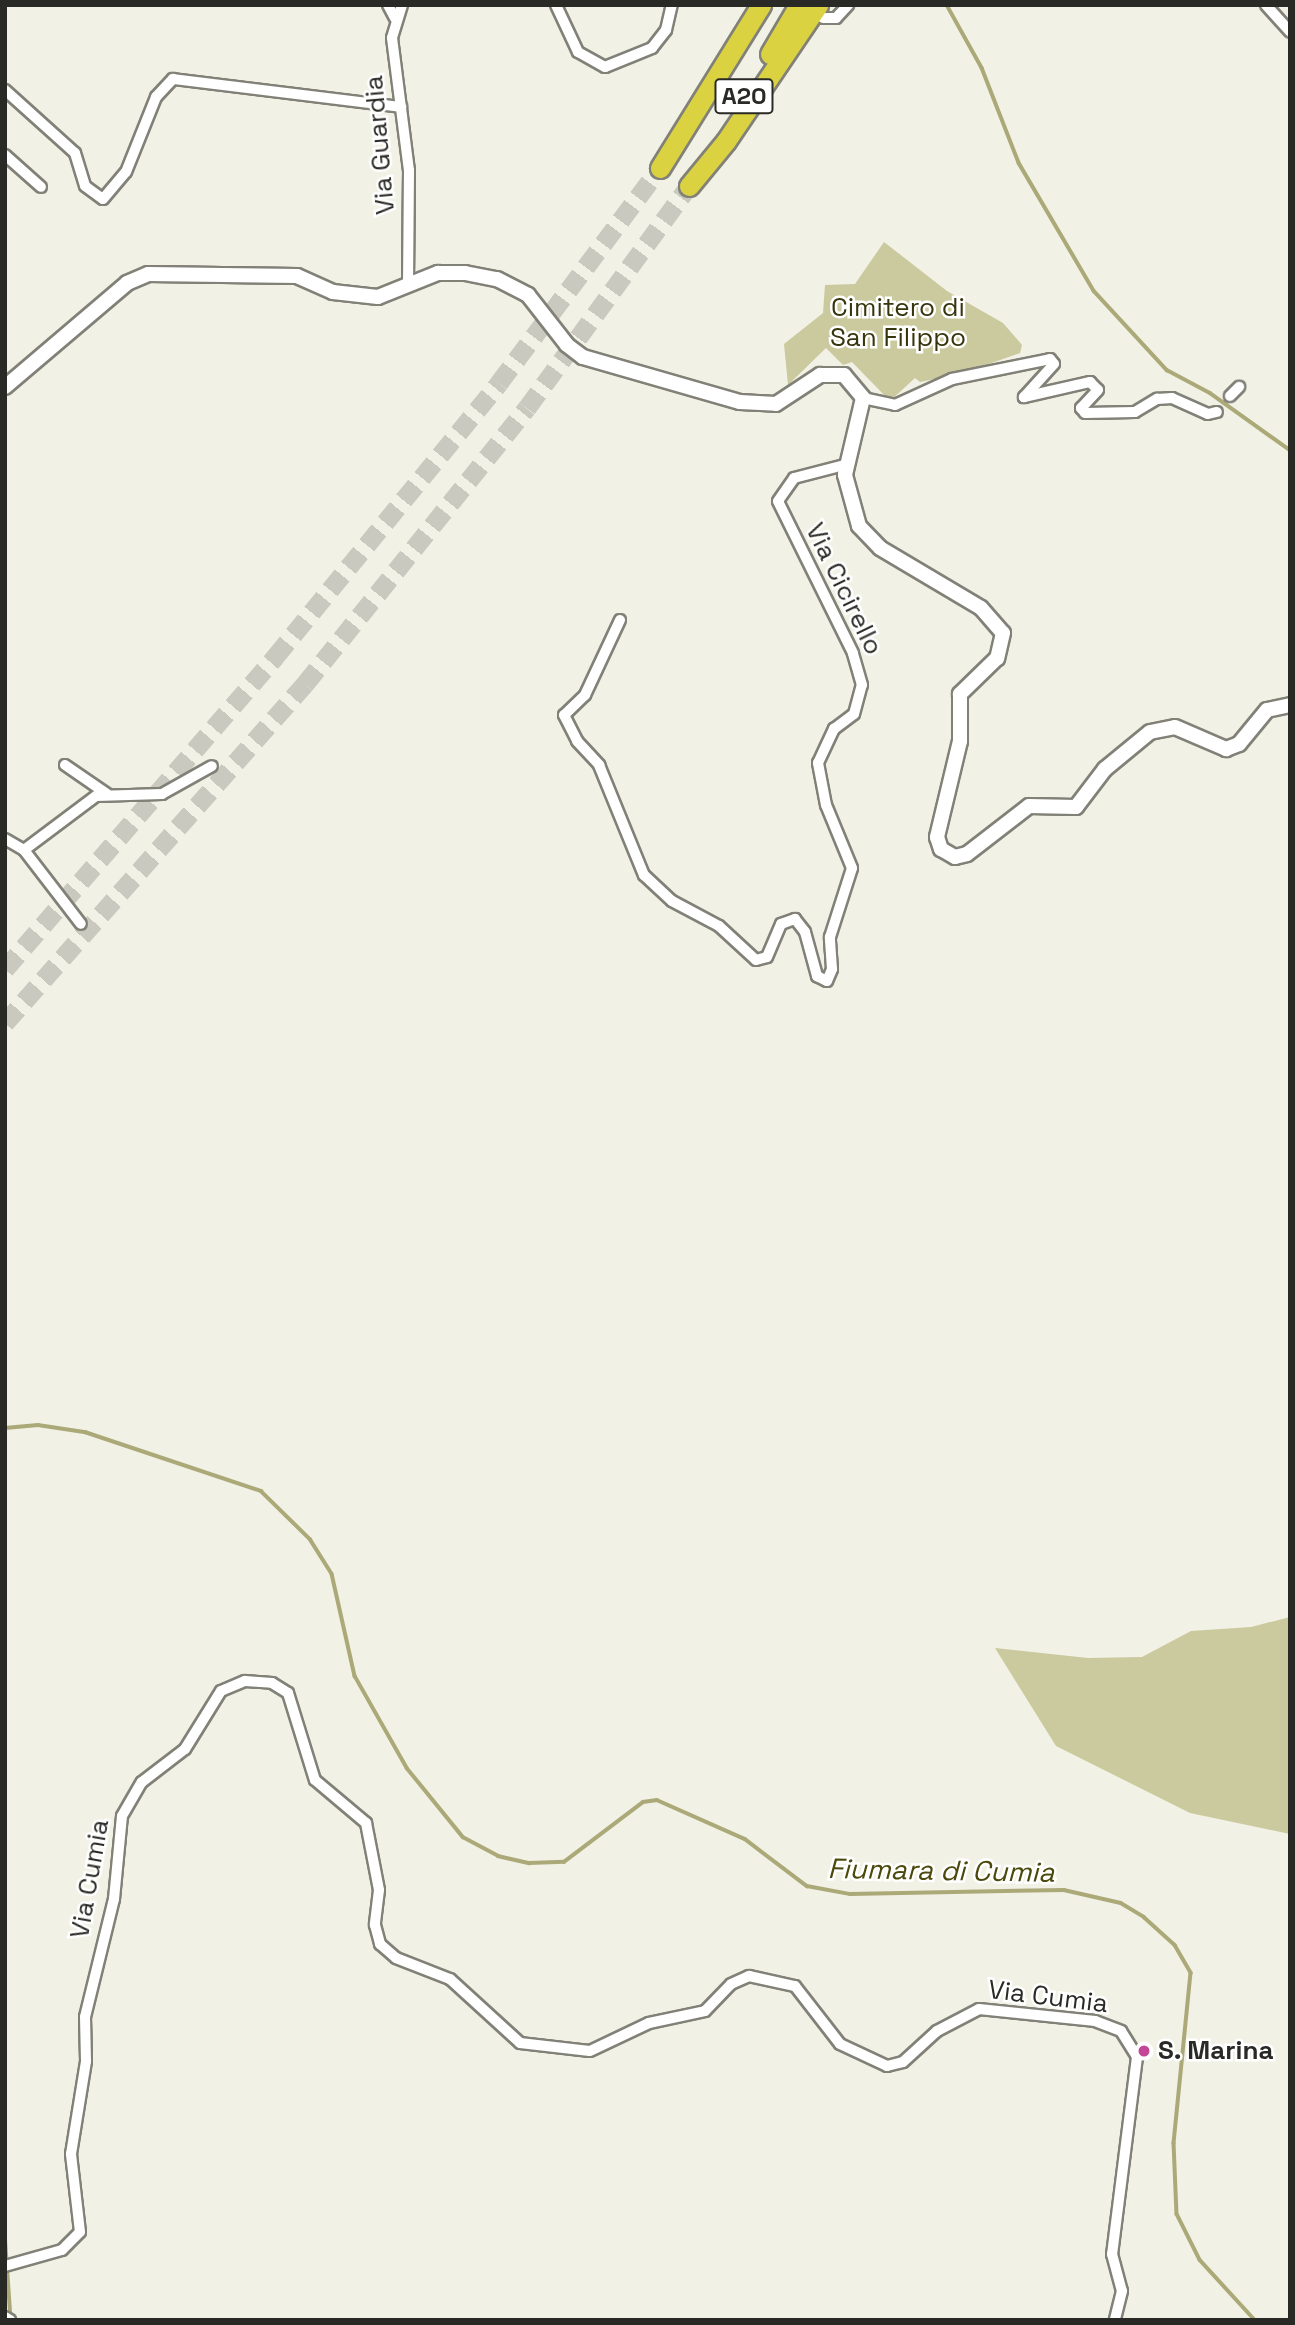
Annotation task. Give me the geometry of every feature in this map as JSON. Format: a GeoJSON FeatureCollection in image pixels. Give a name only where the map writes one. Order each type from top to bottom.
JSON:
{"type":"FeatureCollection","features":[{"type":"Feature","properties":{"kind":"highway"},"geometry":{"type":"LineString","coordinates":[[679,138],[703,83],[749,5]]}},
{"type":"Feature","properties":{"kind":"highway","name":"A20"},"geometry":{"type":"LineString","coordinates":[[660,168],[761,5]]}},
{"type":"Feature","properties":{"kind":"highway","name":"A20"},"geometry":{"type":"LineString","coordinates":[[799,5],[689,186],[726,141],[820,12]]}},
{"type":"Feature","properties":{"kind":"street"},"geometry":{"type":"LineString","coordinates":[[388,5],[395,18]]}},
{"type":"Feature","properties":{"kind":"street","name":"Via Guardia"},"geometry":{"type":"LineString","coordinates":[[402,5],[395,18],[392,38],[409,181],[408,284]]}},
{"type":"Feature","properties":{"kind":"street"},"geometry":{"type":"LineString","coordinates":[[556,5],[578,52],[605,67],[652,48],[666,30],[672,5]]}},
{"type":"Feature","properties":{"kind":"street"},"geometry":{"type":"LineString","coordinates":[[820,12],[836,18],[848,5]]}},
{"type":"Feature","properties":{"kind":"street"},"geometry":{"type":"LineString","coordinates":[[1266,5],[1290,32]]}},
{"type":"Feature","properties":{"kind":"street"},"geometry":{"type":"LineString","coordinates":[[5,90],[75,153],[85,186],[103,199],[127,172],[156,97],[173,79],[401,107]]}},
{"type":"Feature","properties":{"kind":"street"},"geometry":{"type":"LineString","coordinates":[[5,155],[41,187]]}},
{"type":"Feature","properties":{"kind":"street"},"geometry":{"type":"LineString","coordinates":[[5,387],[139,276],[296,276],[333,292],[372,298],[446,271],[497,279],[533,300],[567,345],[583,357],[740,402],[776,404],[831,372],[851,380],[863,398],[895,405],[952,379],[1050,359],[1054,364],[1024,397],[1090,382],[1098,390],[1081,408],[1085,413],[1135,412],[1157,399],[1172,398],[1208,414],[1217,412]]}},
{"type":"Feature","properties":{"kind":"street"},"geometry":{"type":"LineString","coordinates":[[1230,396],[1239,387]]}},
{"type":"Feature","properties":{"kind":"street"},"geometry":{"type":"LineString","coordinates":[[863,398],[848,464],[848,501],[864,534],[981,608],[1003,633],[997,658],[960,694],[960,741],[937,837],[951,856],[967,854],[1029,806],[1076,807],[1105,769],[1150,732],[1175,727],[1226,749],[1239,744],[1267,710],[1290,705]]}},
{"type":"Feature","properties":{"kind":"street","name":"Via Cicirello"},"geometry":{"type":"LineString","coordinates":[[620,620],[585,695],[565,719],[599,765],[644,875],[672,901],[719,926],[756,960],[767,957],[781,924],[795,919],[805,932],[817,976],[827,981],[832,969],[830,937],[852,868],[826,804],[818,763],[834,729],[854,714],[862,685],[849,643],[778,501],[794,478],[848,464]]}},
{"type":"Feature","properties":{"kind":"street"},"geometry":{"type":"LineString","coordinates":[[65,765],[107,794]]}},
{"type":"Feature","properties":{"kind":"street"},"geometry":{"type":"LineString","coordinates":[[24,850],[87,800],[107,794],[162,794],[212,766]]}},
{"type":"Feature","properties":{"kind":"street"},"geometry":{"type":"LineString","coordinates":[[6,840],[24,850],[81,924]]}},
{"type":"Feature","properties":{"kind":"street","name":"Via Cumia"},"geometry":{"type":"LineString","coordinates":[[5,2266],[23,2264],[68,2248],[80,2232],[71,2154],[85,2070],[87,2007],[116,1890],[119,1823],[142,1782],[185,1749],[221,1691],[245,1681],[272,1683],[288,1693],[316,1780],[366,1823],[379,1890],[375,1925],[380,1944],[396,1958],[450,1979],[520,2043],[590,2051],[649,2023],[705,2011],[730,1984],[749,1976],[795,1986],[841,2044],[887,2066],[903,2062],[937,2031],[979,2009],[1095,2021],[1122,2031],[1137,2057],[1112,2254],[1122,2291],[1115,2320]]}},
{"type":"Feature","properties":{"kind":"street"},"geometry":{"type":"LineString","coordinates":[[5,2317],[10,2320]]}},
{"type":"Feature","properties":{"kind":"green space","name":"Cimitero di San Filippo"},"geometry":{"type":"Polygon","coordinates":[[[884,242],[947,291],[1003,323],[1022,345],[1020,353],[963,373],[920,382],[915,378],[890,401],[852,362],[843,365],[826,348],[788,385],[784,344],[823,313],[825,285],[855,284],[884,242]]]}},
{"type":"Feature","properties":{"kind":"green space"},"geometry":{"type":"Polygon","coordinates":[[[1290,1617],[1290,1834],[1190,1813],[1056,1746],[995,1648],[1088,1658],[1142,1657],[1191,1631],[1251,1627],[1290,1617]]]}},
{"type":"Feature","properties":{"kind":"waterway"},"geometry":{"type":"LineString","coordinates":[[947,5],[982,68],[1019,163],[1094,291],[1167,370],[1210,393],[1290,450]]}},
{"type":"Feature","properties":{"kind":"waterway","name":"Fiumara di Cumia"},"geometry":{"type":"LineString","coordinates":[[5,1428],[38,1425],[85,1432],[261,1491],[310,1539],[332,1574],[355,1676],[407,1768],[463,1837],[498,1856],[529,1863],[564,1862],[643,1802],[657,1800],[745,1839],[807,1886],[850,1894],[1064,1890],[1121,1903],[1144,1917],[1175,1945],[1191,1973],[1174,2143],[1177,2214],[1200,2260],[1255,2320]]}},
{"type":"Feature","properties":{"kind":"waterway"},"geometry":{"type":"LineString","coordinates":[[5,2233],[11,2318]]}},
{"type":"Feature","properties":{"kind":"tunnel"},"geometry":{"type":"LineString","coordinates":[[5,969],[275,657],[499,383],[660,168]]}},
{"type":"Feature","properties":{"kind":"tunnel"},"geometry":{"type":"LineString","coordinates":[[5,1023],[305,684],[527,408],[689,186]]}},
{"type":"Feature","properties":{"kind":"place","name":"S. Marina"},"geometry":{"type":"Point","coordinates":[1144,2051]}}]}
